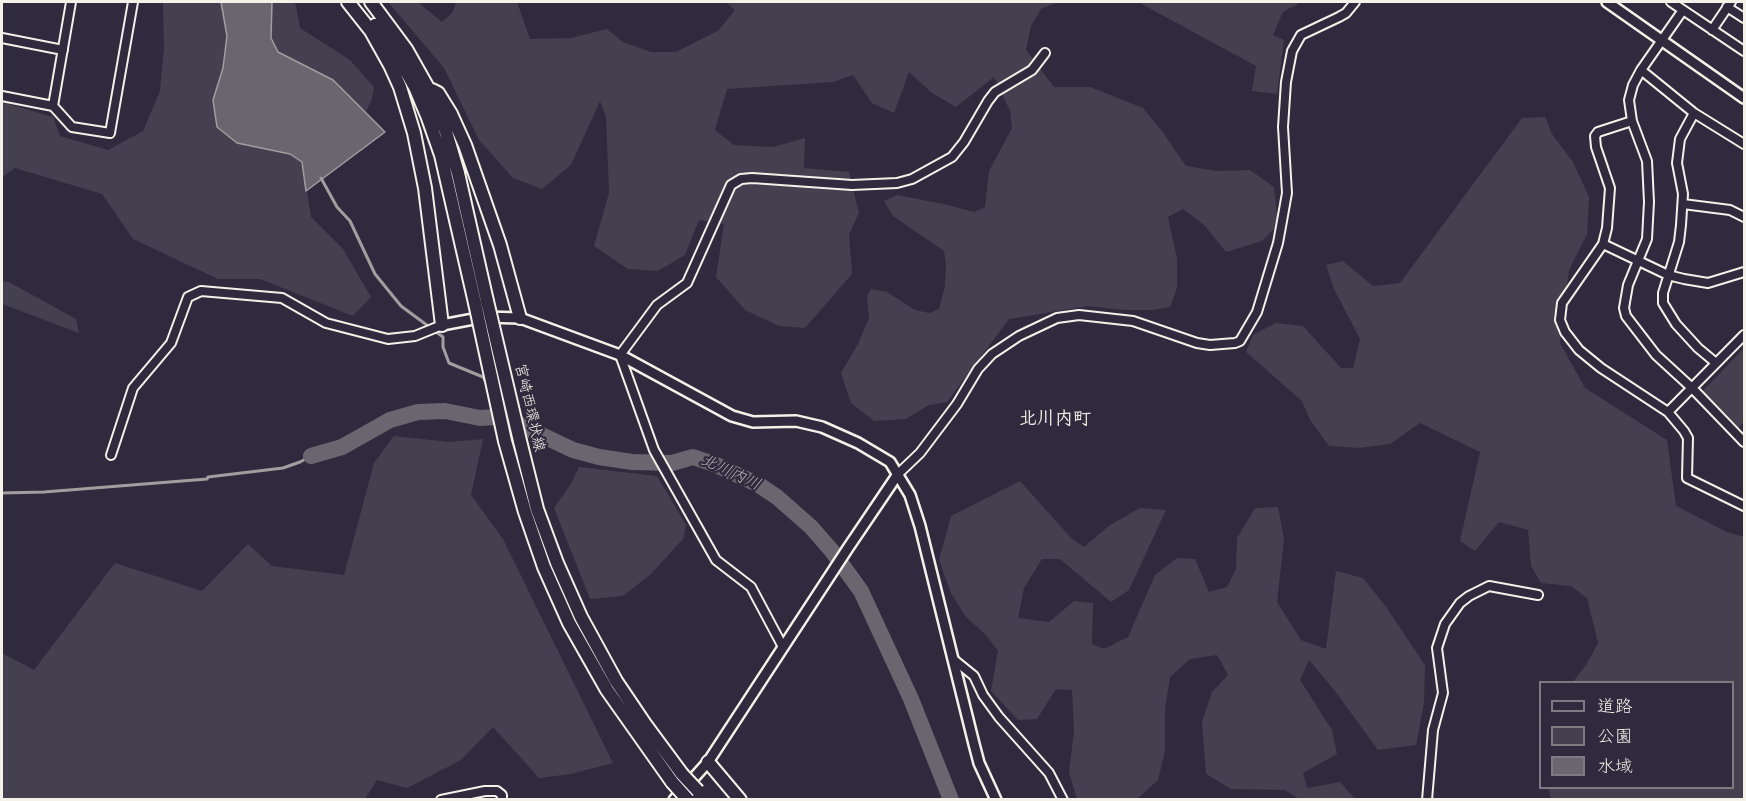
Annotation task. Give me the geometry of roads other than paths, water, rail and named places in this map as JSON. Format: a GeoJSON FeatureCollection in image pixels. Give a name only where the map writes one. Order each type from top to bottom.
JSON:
{"type":"FeatureCollection","features":[{"type":"Feature","properties":{"kind":"main road"},"geometry":{"type":"LineString","coordinates":[[348,2],[371,31],[390,65],[400,87],[414,133],[425,188],[442,325]]}},
{"type":"Feature","properties":{"kind":"main road","name":"宮崎西環状線"},"geometry":{"type":"LineString","coordinates":[[358,2],[395,52],[415,87],[428,118],[441,155],[537,509],[557,563],[581,617],[616,681],[677,778]]}},
{"type":"Feature","properties":{"kind":"main road","name":"宮崎西環状線"},"geometry":{"type":"LineString","coordinates":[[371,2],[406,49],[428,88],[446,132],[458,173],[505,441],[525,512],[544,567],[569,622],[607,690],[677,778],[697,797]]}},
{"type":"Feature","properties":{"kind":"main road"},"geometry":{"type":"LineString","coordinates":[[428,88],[438,93],[465,145],[500,245],[520,318]]}},
{"type":"Feature","properties":{"kind":"main road"},"geometry":{"type":"LineString","coordinates":[[708,762],[740,800]]}},
{"type":"Feature","properties":{"kind":"street"},"geometry":{"type":"LineString","coordinates":[[53,106],[71,2]]}},
{"type":"Feature","properties":{"kind":"street"},"geometry":{"type":"LineString","coordinates":[[2,96],[53,106],[72,126],[110,134],[133,2]]}},
{"type":"Feature","properties":{"kind":"street"},"geometry":{"type":"LineString","coordinates":[[674,800],[708,762],[898,474],[920,453],[957,404],[978,369],[992,354],[1019,336],[1057,318],[1079,315],[1133,321],[1197,343],[1210,345],[1236,343],[1244,336],[1257,312],[1278,243],[1287,193],[1283,127],[1287,67],[1292,51],[1301,35],[1346,13],[1355,2]]}},
{"type":"Feature","properties":{"kind":"street"},"geometry":{"type":"LineString","coordinates":[[1607,2],[1744,98]]}},
{"type":"Feature","properties":{"kind":"street"},"geometry":{"type":"LineString","coordinates":[[1671,2],[1744,51]]}},
{"type":"Feature","properties":{"kind":"street"},"geometry":{"type":"LineString","coordinates":[[1712,30],[1729,4],[1744,18]]}},
{"type":"Feature","properties":{"kind":"street"},"geometry":{"type":"LineString","coordinates":[[1683,10],[1641,70],[1633,85],[1629,100],[1632,121],[1647,161],[1649,202],[1647,239],[1624,303],[1626,315],[1656,355],[1743,438]]}},
{"type":"Feature","properties":{"kind":"street"},"geometry":{"type":"LineString","coordinates":[[2,38],[63,50]]}},
{"type":"Feature","properties":{"kind":"street"},"geometry":{"type":"LineString","coordinates":[[620,355],[657,305],[687,283],[731,185],[741,179],[752,178],[852,185],[897,183],[912,179],[952,157],[995,92],[1032,70],[1045,53]]}},
{"type":"Feature","properties":{"kind":"street"},"geometry":{"type":"LineString","coordinates":[[1641,70],[1694,112],[1744,144]]}},
{"type":"Feature","properties":{"kind":"street"},"geometry":{"type":"LineString","coordinates":[[1694,112],[1680,139],[1677,163],[1683,204],[1679,242],[1663,293],[1665,308],[1676,324],[1698,348],[1716,363]]}},
{"type":"Feature","properties":{"kind":"street"},"geometry":{"type":"LineString","coordinates":[[1632,121],[1598,132],[1595,136],[1596,147],[1610,188],[1603,244],[1562,303],[1560,320],[1565,332],[1579,350],[1601,368],[1668,412],[1687,434],[1687,478],[1744,506]]}},
{"type":"Feature","properties":{"kind":"street"},"geometry":{"type":"LineString","coordinates":[[1683,204],[1730,210],[1744,218]]}},
{"type":"Feature","properties":{"kind":"street"},"geometry":{"type":"LineString","coordinates":[[1603,244],[1668,275],[1708,283],[1744,272]]}},
{"type":"Feature","properties":{"kind":"street"},"geometry":{"type":"LineString","coordinates":[[111,455],[133,388],[171,344],[188,297],[201,291],[282,298],[327,323],[388,339],[415,336],[442,325],[484,317],[520,318],[620,355],[732,416],[753,422],[796,421],[822,427],[890,462],[910,495],[920,526],[974,744],[996,800]]}},
{"type":"Feature","properties":{"kind":"street"},"geometry":{"type":"LineString","coordinates":[[1668,412],[1744,335]]}},
{"type":"Feature","properties":{"kind":"street"},"geometry":{"type":"LineString","coordinates":[[620,355],[654,450],[716,560],[751,587],[783,647]]}},
{"type":"Feature","properties":{"kind":"street"},"geometry":{"type":"LineString","coordinates":[[1427,800],[1433,730],[1443,693],[1437,648],[1445,624],[1460,603],[1489,586],[1538,595]]}},
{"type":"Feature","properties":{"kind":"street"},"geometry":{"type":"LineString","coordinates":[[953,659],[974,676],[983,695],[1011,732],[1049,773],[1063,800]]}},
{"type":"Feature","properties":{"kind":"street"},"geometry":{"type":"LineString","coordinates":[[441,800],[485,791],[497,791],[502,795],[502,800]]}},
{"type":"Feature","properties":{"kind":"water"},"geometry":{"type":"Polygon","coordinates":[[[221,2],[272,2],[271,38],[278,52],[333,80],[385,132],[306,191],[302,162],[290,154],[237,143],[217,127],[213,100],[223,68],[227,36],[221,2]]]}},
{"type":"Feature","properties":{"kind":"waterway"},"geometry":{"type":"LineString","coordinates":[[321,178],[337,207],[350,221],[375,274],[401,306],[443,337],[443,347],[449,363],[483,377],[488,385]]}},
{"type":"Feature","properties":{"kind":"waterway","name":"北川内川"},"geometry":{"type":"LineString","coordinates":[[311,456],[342,447],[390,420],[418,412],[445,411],[480,418],[495,417],[514,422],[573,450],[599,457],[632,462],[672,463],[693,457],[759,485],[777,497],[811,527],[861,591],[911,699],[951,800]]}},
{"type":"Feature","properties":{"kind":"waterway"},"geometry":{"type":"LineString","coordinates":[[2,493],[44,492],[207,479],[208,477],[283,468],[311,456]]}},
{"type":"Feature","properties":{"kind":"district","name":"北川内町"},"geometry":{"type":"Point","coordinates":[1055,421]}}]}
